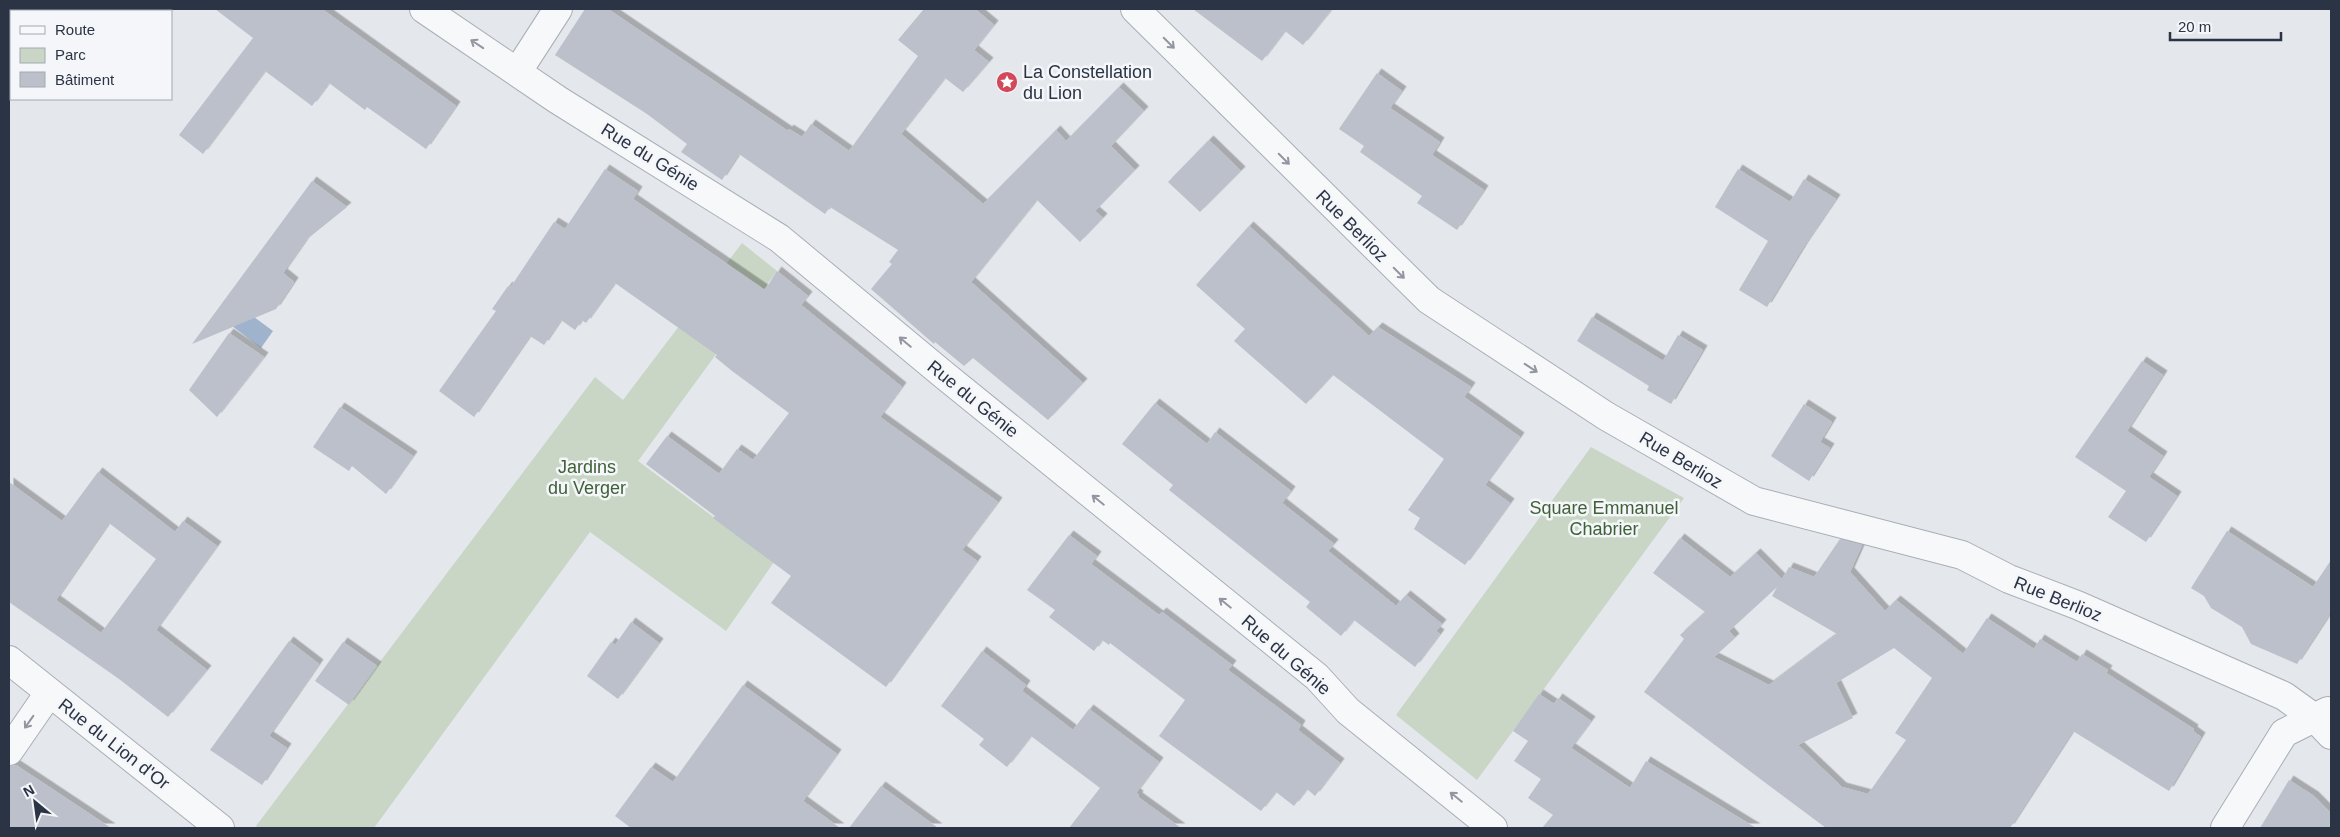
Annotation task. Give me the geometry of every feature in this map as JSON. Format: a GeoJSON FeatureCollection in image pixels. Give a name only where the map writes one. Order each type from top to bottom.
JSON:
{"type":"FeatureCollection","features":[{"type":"Feature","properties":{"kind":"street","name":"Rue du Génie"},"geometry":{"type":"LineString","coordinates":[[424,9],[518,71],[558,100],[779,238],[944,375],[1317,677],[1348,711],[1493,828]]}},
{"type":"Feature","properties":{"kind":"street"},"geometry":{"type":"LineString","coordinates":[[518,71],[558,9]]}},
{"type":"Feature","properties":{"kind":"street","name":"Rue Berlioz"},"geometry":{"type":"LineString","coordinates":[[1135,9],[1429,300],[1606,416],[1754,502],[1962,555],[2009,580],[2077,605],[2284,696],[2326,721]]}},
{"type":"Feature","properties":{"kind":"street","name":"Rue du Lion d'Or"},"geometry":{"type":"LineString","coordinates":[[9,660],[220,828]]}},
{"type":"Feature","properties":{"kind":"street"},"geometry":{"type":"LineString","coordinates":[[9,751],[49,693]]}},
{"type":"Feature","properties":{"kind":"street"},"geometry":{"type":"LineString","coordinates":[[2225,828],[2284,733],[2326,721]]}},
{"type":"Feature","properties":{"kind":"green space","name":"Jardins du Verger"},"geometry":{"type":"Polygon","coordinates":[[[742,243],[777,271],[638,461],[774,562],[726,631],[590,532],[374,828],[258,828],[256,826],[595,377],[623,400],[742,243]]]}},
{"type":"Feature","properties":{"kind":"green space","name":"Square Emmanuel Chabrier"},"geometry":{"type":"Polygon","coordinates":[[[1591,447],[1684,498],[1477,780],[1396,715],[1591,447]]]}},
{"type":"Feature","properties":{"kind":"water"},"geometry":{"type":"Polygon","coordinates":[[[235,303],[273,331],[261,348],[223,319],[235,303]]]}},
{"type":"Feature","properties":{"kind":"building"},"geometry":{"type":"Polygon","coordinates":[[[215,9],[322,9],[456,106],[426,149],[367,107],[365,110],[329,83],[312,106],[265,71],[203,154],[179,135],[253,38],[215,9]]]}},
{"type":"Feature","properties":{"kind":"building"},"geometry":{"type":"Polygon","coordinates":[[[585,9],[608,9],[788,131],[789,129],[802,137],[811,124],[849,151],[918,56],[898,40],[924,9],[975,9],[994,25],[974,50],[989,62],[963,92],[945,78],[901,134],[983,204],[1056,130],[1066,141],[1119,87],[1144,111],[1111,146],[1135,170],[1095,211],[1103,218],[1080,242],[1037,200],[971,282],[1083,383],[1048,420],[973,358],[964,366],[935,342],[934,344],[871,289],[892,264],[889,262],[898,250],[830,207],[825,214],[739,154],[722,180],[681,152],[687,144],[647,114],[555,55],[585,9]]]}},
{"type":"Feature","properties":{"kind":"building"},"geometry":{"type":"Polygon","coordinates":[[[1193,9],[1332,9],[1303,45],[1285,31],[1262,61],[1193,9]]]}},
{"type":"Feature","properties":{"kind":"building"},"geometry":{"type":"Polygon","coordinates":[[[1377,73],[1402,91],[1390,108],[1440,142],[1432,155],[1484,190],[1457,230],[1417,203],[1422,196],[1360,152],[1364,146],[1339,129],[1377,73]]]}},
{"type":"Feature","properties":{"kind":"building"},"geometry":{"type":"Polygon","coordinates":[[[1209,140],[1241,171],[1200,212],[1168,182],[1209,140]]]}},
{"type":"Feature","properties":{"kind":"building"},"geometry":{"type":"Polygon","coordinates":[[[605,169],[638,191],[633,199],[765,290],[777,271],[808,296],[801,305],[902,387],[880,417],[998,502],[962,550],[977,561],[886,687],[771,603],[791,576],[713,518],[715,516],[646,464],[667,436],[719,474],[737,449],[753,460],[789,413],[732,371],[715,357],[717,355],[615,283],[586,323],[582,320],[575,330],[561,320],[544,345],[530,336],[474,417],[439,391],[496,311],[492,309],[508,286],[510,288],[554,222],[565,229],[605,169]]]}},
{"type":"Feature","properties":{"kind":"building"},"geometry":{"type":"Polygon","coordinates":[[[1738,169],[1790,202],[1804,179],[1836,199],[1804,246],[1767,307],[1739,290],[1768,241],[1715,207],[1738,169]]]}},
{"type":"Feature","properties":{"kind":"building"},"geometry":{"type":"Polygon","coordinates":[[[312,181],[347,207],[306,240],[283,273],[294,282],[276,309],[192,344],[312,181]]]}},
{"type":"Feature","properties":{"kind":"building"},"geometry":{"type":"Polygon","coordinates":[[[1249,226],[1369,336],[1378,327],[1471,387],[1464,397],[1520,437],[1485,485],[1510,503],[1465,565],[1414,529],[1420,518],[1408,510],[1444,459],[1333,375],[1306,404],[1234,341],[1245,329],[1196,285],[1249,226]]]}},
{"type":"Feature","properties":{"kind":"building"},"geometry":{"type":"Polygon","coordinates":[[[1592,317],[1663,361],[1678,335],[1703,350],[1671,404],[1647,390],[1649,386],[1577,341],[1592,317]]]}},
{"type":"Feature","properties":{"kind":"building"},"geometry":{"type":"Polygon","coordinates":[[[229,333],[264,357],[217,417],[189,390],[229,333]]]}},
{"type":"Feature","properties":{"kind":"building"},"geometry":{"type":"Polygon","coordinates":[[[2142,361],[2163,375],[2127,431],[2163,456],[2149,477],[2177,496],[2146,542],[2108,517],[2126,491],[2075,457],[2142,361]]]}},
{"type":"Feature","properties":{"kind":"building"},"geometry":{"type":"Polygon","coordinates":[[[1155,403],[1207,444],[1215,432],[1291,491],[1282,503],[1334,544],[1328,551],[1396,606],[1406,595],[1442,624],[1436,631],[1440,634],[1415,667],[1354,620],[1341,636],[1306,607],[1310,602],[1169,490],[1173,485],[1122,444],[1155,403]]]}},
{"type":"Feature","properties":{"kind":"building"},"geometry":{"type":"Polygon","coordinates":[[[1804,404],[1832,422],[1820,442],[1830,448],[1809,481],[1771,456],[1804,404]]]}},
{"type":"Feature","properties":{"kind":"building"},"geometry":{"type":"Polygon","coordinates":[[[340,407],[413,456],[386,494],[352,466],[349,471],[313,447],[340,407]]]}},
{"type":"Feature","properties":{"kind":"building"},"geometry":{"type":"Polygon","coordinates":[[[98,472],[175,532],[183,521],[217,546],[156,630],[207,670],[168,717],[119,679],[9,602],[9,482],[62,521],[98,472]],[[109,523],[56,600],[101,633],[156,559],[109,523]]]}},
{"type":"Feature","properties":{"kind":"building"},"geometry":{"type":"Polygon","coordinates":[[[2227,531],[2313,587],[2331,560],[2331,612],[2297,664],[2251,644],[2242,627],[2211,608],[2204,596],[2191,588],[2227,531]]]}},
{"type":"Feature","properties":{"kind":"building"},"geometry":{"type":"Polygon","coordinates":[[[1069,535],[1097,556],[1091,564],[1159,615],[1162,612],[1232,665],[1228,670],[1301,725],[1298,730],[1340,763],[1315,796],[1307,789],[1294,806],[1276,792],[1261,811],[1159,736],[1185,700],[1110,643],[1109,645],[1102,640],[1094,651],[1049,617],[1055,610],[1027,590],[1069,535]]]}},
{"type":"Feature","properties":{"kind":"building"},"geometry":{"type":"Polygon","coordinates":[[[1680,538],[1730,577],[1756,553],[1782,579],[1789,567],[1814,577],[1840,539],[1862,545],[1850,572],[1885,611],[1896,600],[1963,654],[1987,618],[2034,649],[2040,639],[2077,662],[2082,654],[2108,670],[2106,673],[2194,729],[2193,731],[2201,737],[2169,791],[2073,731],[2010,828],[1826,828],[1644,692],[1684,639],[1680,635],[1705,612],[1653,573],[1680,538]],[[1777,587],[1729,631],[1735,638],[1714,657],[1769,685],[1837,634],[1772,596],[1777,587]],[[1894,648],[1836,683],[1853,718],[1798,745],[1842,787],[1868,794],[1906,740],[1895,733],[1932,678],[1894,648]]]}},
{"type":"Feature","properties":{"kind":"building"},"geometry":{"type":"Polygon","coordinates":[[[631,622],[659,643],[618,699],[587,676],[611,642],[615,645],[631,622]]]}},
{"type":"Feature","properties":{"kind":"building"},"geometry":{"type":"Polygon","coordinates":[[[289,641],[319,664],[269,736],[287,748],[262,785],[210,750],[289,641]]]}},
{"type":"Feature","properties":{"kind":"building"},"geometry":{"type":"Polygon","coordinates":[[[343,642],[377,666],[349,705],[315,681],[343,642]]]}},
{"type":"Feature","properties":{"kind":"building"},"geometry":{"type":"Polygon","coordinates":[[[982,651],[1026,685],[1022,691],[1073,730],[1089,709],[1159,762],[1136,793],[1139,795],[1138,797],[1181,828],[1069,828],[1100,788],[1031,736],[1007,767],[979,745],[984,739],[941,706],[982,651]]]}},
{"type":"Feature","properties":{"kind":"building"},"geometry":{"type":"Polygon","coordinates":[[[743,685],[837,754],[803,801],[840,828],[631,828],[615,816],[651,767],[673,782],[743,685]]]}},
{"type":"Feature","properties":{"kind":"building"},"geometry":{"type":"Polygon","coordinates":[[[1539,694],[1554,704],[1558,698],[1591,721],[1571,748],[1630,788],[1646,761],[1756,828],[1542,828],[1553,815],[1528,798],[1541,779],[1514,761],[1528,741],[1513,731],[1539,694]]]}},
{"type":"Feature","properties":{"kind":"building"},"geometry":{"type":"Polygon","coordinates":[[[16,765],[111,828],[9,828],[9,766],[16,765]]]}},
{"type":"Feature","properties":{"kind":"building"},"geometry":{"type":"Polygon","coordinates":[[[2289,780],[2314,796],[2331,813],[2331,828],[2260,828],[2289,780]]]}},
{"type":"Feature","properties":{"kind":"building"},"geometry":{"type":"Polygon","coordinates":[[[881,786],[938,828],[849,828],[881,786]]]}},
{"type":"Feature","properties":{"kind":"place","name":"La Constellation du Lion"},"geometry":{"type":"Point","coordinates":[1007,82]}}]}
